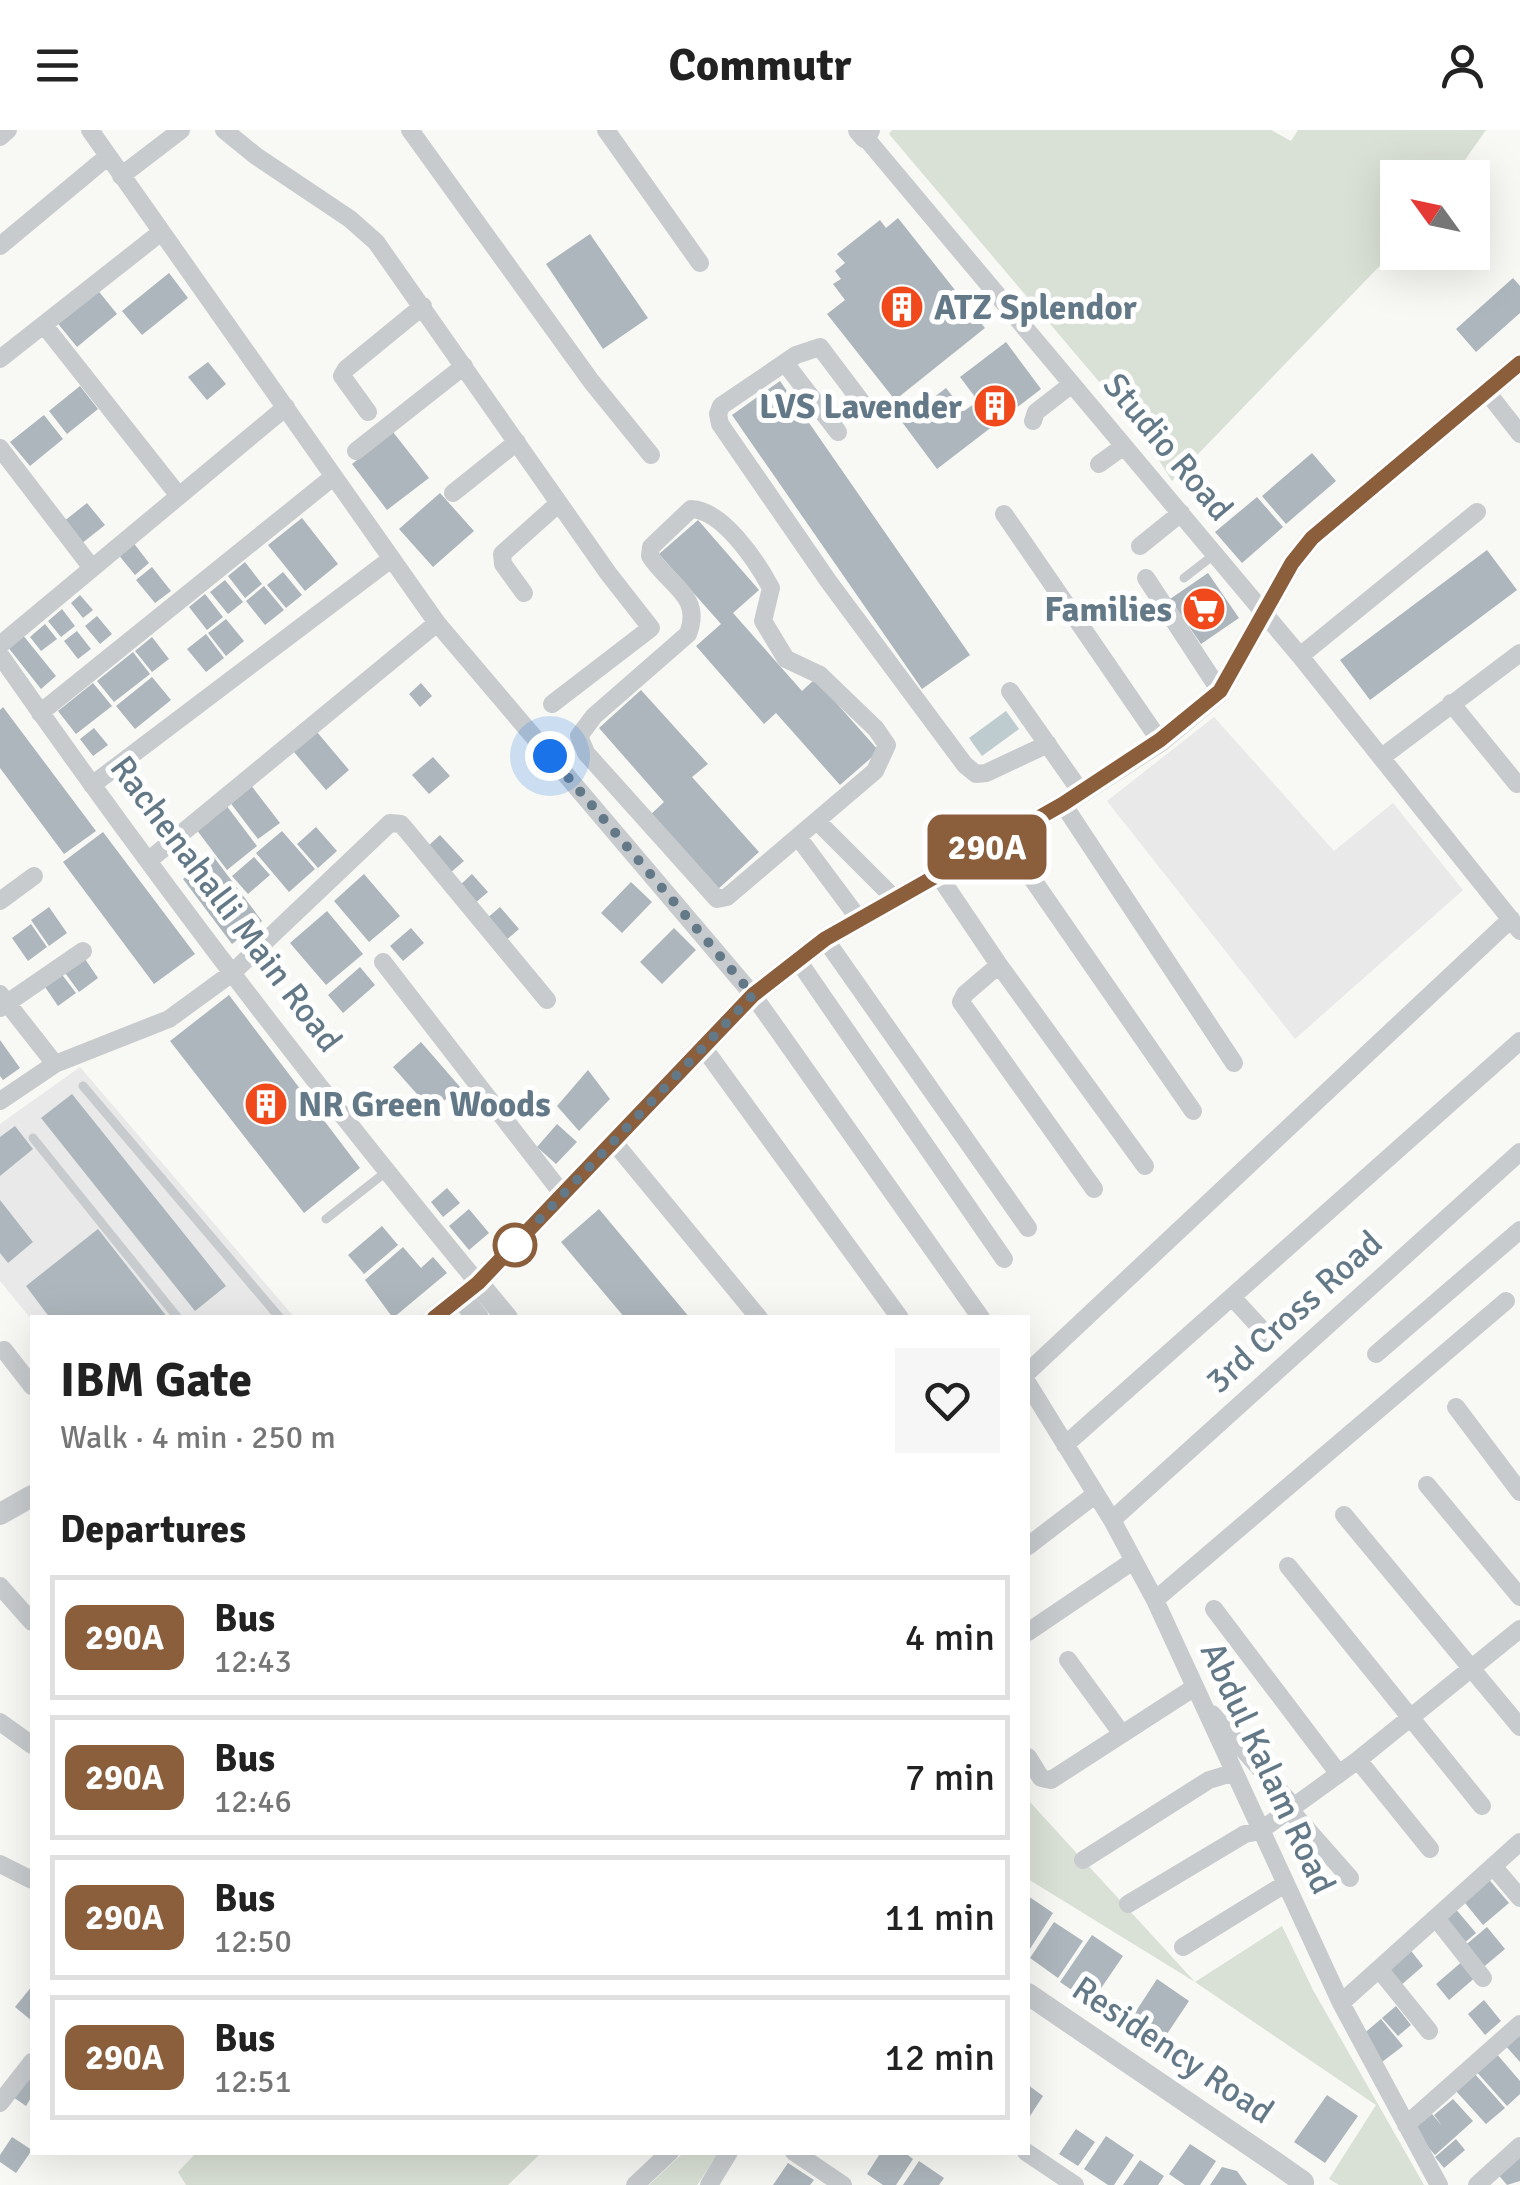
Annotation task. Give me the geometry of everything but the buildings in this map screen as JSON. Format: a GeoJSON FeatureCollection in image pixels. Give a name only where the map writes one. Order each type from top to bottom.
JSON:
{"type":"FeatureCollection","features":[{"type":"Feature","properties":{"kind":"street"},"geometry":{"type":"LineString","coordinates":[[0,137],[8,130]]}},
{"type":"Feature","properties":{"kind":"street"},"geometry":{"type":"LineString","coordinates":[[90,130],[437,623],[753,995],[979,1315]]}},
{"type":"Feature","properties":{"kind":"street"},"geometry":{"type":"LineString","coordinates":[[120,176],[181,130]]}},
{"type":"Feature","properties":{"kind":"street"},"geometry":{"type":"LineString","coordinates":[[224,130],[368,233],[651,628],[552,704]]}},
{"type":"Feature","properties":{"kind":"street"},"geometry":{"type":"LineString","coordinates":[[410,130],[591,381],[651,455]]}},
{"type":"Feature","properties":{"kind":"street"},"geometry":{"type":"LineString","coordinates":[[606,130],[700,263]]}},
{"type":"Feature","properties":{"kind":"street","name":"Studio Road"},"geometry":{"type":"LineString","coordinates":[[864,132],[1300,656],[1515,925]]}},
{"type":"Feature","properties":{"kind":"street"},"geometry":{"type":"LineString","coordinates":[[0,246],[107,157]]}},
{"type":"Feature","properties":{"kind":"street"},"geometry":{"type":"LineString","coordinates":[[0,359],[160,232]]}},
{"type":"Feature","properties":{"kind":"street"},"geometry":{"type":"LineString","coordinates":[[368,412],[342,376],[423,306]]}},
{"type":"Feature","properties":{"kind":"street"},"geometry":{"type":"LineString","coordinates":[[44,324],[179,496]]}},
{"type":"Feature","properties":{"kind":"street"},"geometry":{"type":"LineString","coordinates":[[858,407],[820,348],[811,348],[722,406],[718,414],[720,424],[829,582],[965,764],[976,774],[986,773],[1048,744]]}},
{"type":"Feature","properties":{"kind":"street"},"geometry":{"type":"LineString","coordinates":[[785,362],[838,432]]}},
{"type":"Feature","properties":{"kind":"street"},"geometry":{"type":"LineString","coordinates":[[438,1315],[470,1290],[753,995],[797,958],[894,898],[1072,798],[1160,740],[1220,691],[1292,563],[1312,538],[1520,363]]}},
{"type":"Feature","properties":{"kind":"street"},"geometry":{"type":"LineString","coordinates":[[356,451],[464,366]]}},
{"type":"Feature","properties":{"kind":"street"},"geometry":{"type":"LineString","coordinates":[[1033,421],[1036,412],[1072,384]]}},
{"type":"Feature","properties":{"kind":"street"},"geometry":{"type":"LineString","coordinates":[[1487,392],[1520,434]]}},
{"type":"Feature","properties":{"kind":"street"},"geometry":{"type":"LineString","coordinates":[[0,645],[286,407]]}},
{"type":"Feature","properties":{"kind":"street"},"geometry":{"type":"LineString","coordinates":[[452,493],[517,442]]}},
{"type":"Feature","properties":{"kind":"street"},"geometry":{"type":"LineString","coordinates":[[1099,464],[1124,446]]}},
{"type":"Feature","properties":{"kind":"street"},"geometry":{"type":"LineString","coordinates":[[0,448],[92,568]]}},
{"type":"Feature","properties":{"kind":"street"},"geometry":{"type":"LineString","coordinates":[[40,713],[334,477]]}},
{"type":"Feature","properties":{"kind":"street"},"geometry":{"type":"LineString","coordinates":[[524,592],[502,564],[502,554],[559,503]]}},
{"type":"Feature","properties":{"kind":"street"},"geometry":{"type":"LineString","coordinates":[[691,509],[704,510],[718,519],[759,565],[771,588],[763,621],[786,659],[820,675],[876,729],[887,745],[874,772],[798,837],[728,897],[718,898],[581,744],[582,729],[594,716],[688,634],[694,618],[693,606],[650,556],[651,547],[691,509]]}},
{"type":"Feature","properties":{"kind":"street"},"geometry":{"type":"LineString","coordinates":[[1300,656],[1478,512]]}},
{"type":"Feature","properties":{"kind":"street"},"geometry":{"type":"LineString","coordinates":[[1140,546],[1180,513]]}},
{"type":"Feature","properties":{"kind":"street"},"geometry":{"type":"LineString","coordinates":[[1004,514],[1160,740]]}},
{"type":"Feature","properties":{"kind":"street"},"geometry":{"type":"LineString","coordinates":[[92,785],[391,559]]}},
{"type":"Feature","properties":{"kind":"street"},"geometry":{"type":"LineString","coordinates":[[1146,578],[1220,691]]}},
{"type":"Feature","properties":{"kind":"street"},"geometry":{"type":"LineString","coordinates":[[148,861],[437,623]]}},
{"type":"Feature","properties":{"kind":"street","name":"Rachenahalli Main Road"},"geometry":{"type":"LineString","coordinates":[[0,656],[148,861],[386,1172],[470,1290]]}},
{"type":"Feature","properties":{"kind":"street"},"geometry":{"type":"LineString","coordinates":[[1382,757],[1519,657]]}},
{"type":"Feature","properties":{"kind":"street"},"geometry":{"type":"LineString","coordinates":[[1010,691],[1048,744],[1072,798],[1234,1063]]}},
{"type":"Feature","properties":{"kind":"street"},"geometry":{"type":"LineString","coordinates":[[1451,704],[1517,784]]}},
{"type":"Feature","properties":{"kind":"street"},"geometry":{"type":"LineString","coordinates":[[817,820],[894,898]]}},
{"type":"Feature","properties":{"kind":"street"},"geometry":{"type":"LineString","coordinates":[[0,1101],[55,1064],[169,1020],[232,973],[390,824],[401,824],[548,1000]]}},
{"type":"Feature","properties":{"kind":"street"},"geometry":{"type":"LineString","coordinates":[[798,837],[859,919]]}},
{"type":"Feature","properties":{"kind":"street"},"geometry":{"type":"LineString","coordinates":[[1004,838],[1192,1111]]}},
{"type":"Feature","properties":{"kind":"street"},"geometry":{"type":"LineString","coordinates":[[937,873],[1145,1166]]}},
{"type":"Feature","properties":{"kind":"street"},"geometry":{"type":"LineString","coordinates":[[0,901],[34,876]]}},
{"type":"Feature","properties":{"kind":"street"},"geometry":{"type":"LineString","coordinates":[[1030,1370],[1515,925]]}},
{"type":"Feature","properties":{"kind":"street"},"geometry":{"type":"LineString","coordinates":[[825,939],[1028,1228]]}},
{"type":"Feature","properties":{"kind":"street"},"geometry":{"type":"LineString","coordinates":[[55,1064],[2,1001],[82,951]]}},
{"type":"Feature","properties":{"kind":"street"},"geometry":{"type":"LineString","coordinates":[[797,958],[1004,1259]]}},
{"type":"Feature","properties":{"kind":"street"},"geometry":{"type":"LineString","coordinates":[[383,962],[564,1196]]}},
{"type":"Feature","properties":{"kind":"street"},"geometry":{"type":"LineString","coordinates":[[999,965],[964,994],[961,1002],[1094,1190]]}},
{"type":"Feature","properties":{"kind":"street"},"geometry":{"type":"LineString","coordinates":[[1065,1445],[1520,1041]]}},
{"type":"Feature","properties":{"kind":"street"},"geometry":{"type":"LineString","coordinates":[[703,1046],[898,1315]]}},
{"type":"Feature","properties":{"kind":"street"},"geometry":{"type":"LineString","coordinates":[[613,1141],[757,1315]]}},
{"type":"Feature","properties":{"kind":"street","name":"3rd Cross Road"},"geometry":{"type":"LineString","coordinates":[[1112,1520],[1520,1152]]}},
{"type":"Feature","properties":{"kind":"street"},"geometry":{"type":"LineString","coordinates":[[1376,1354],[1520,1230]]}},
{"type":"Feature","properties":{"kind":"street"},"geometry":{"type":"LineString","coordinates":[[470,1290],[477,1315]]}},
{"type":"Feature","properties":{"kind":"street"},"geometry":{"type":"LineString","coordinates":[[470,1290],[503,1315]]}},
{"type":"Feature","properties":{"kind":"street"},"geometry":{"type":"LineString","coordinates":[[1232,1296],[1266,1334]]}},
{"type":"Feature","properties":{"kind":"street"},"geometry":{"type":"LineString","coordinates":[[1154,1600],[1506,1301]]}},
{"type":"Feature","properties":{"kind":"street"},"geometry":{"type":"LineString","coordinates":[[4,1350],[30,1383]]}},
{"type":"Feature","properties":{"kind":"street","name":"Abdul Kalam Road"},"geometry":{"type":"LineString","coordinates":[[1030,1387],[1112,1520],[1154,1600],[1341,2004],[1440,2185]]}},
{"type":"Feature","properties":{"kind":"street"},"geometry":{"type":"LineString","coordinates":[[1456,1406],[1520,1492]]}},
{"type":"Feature","properties":{"kind":"street"},"geometry":{"type":"LineString","coordinates":[[1427,1485],[1520,1597]]}},
{"type":"Feature","properties":{"kind":"street"},"geometry":{"type":"LineString","coordinates":[[1030,1544],[1096,1494]]}},
{"type":"Feature","properties":{"kind":"street"},"geometry":{"type":"LineString","coordinates":[[0,1514],[30,1501]]}},
{"type":"Feature","properties":{"kind":"street"},"geometry":{"type":"LineString","coordinates":[[1344,1516],[1520,1726]]}},
{"type":"Feature","properties":{"kind":"street"},"geometry":{"type":"LineString","coordinates":[[1030,1631],[1133,1560]]}},
{"type":"Feature","properties":{"kind":"street"},"geometry":{"type":"LineString","coordinates":[[1288,1566],[1482,1806]]}},
{"type":"Feature","properties":{"kind":"street"},"geometry":{"type":"LineString","coordinates":[[0,1586],[30,1620]]}},
{"type":"Feature","properties":{"kind":"street"},"geometry":{"type":"LineString","coordinates":[[1214,1609],[1338,1774]]}},
{"type":"Feature","properties":{"kind":"street"},"geometry":{"type":"LineString","coordinates":[[1128,1904],[1244,1834],[1260,1831],[1410,1720],[1520,1629]]}},
{"type":"Feature","properties":{"kind":"street"},"geometry":{"type":"LineString","coordinates":[[1068,1660],[1122,1734]]}},
{"type":"Feature","properties":{"kind":"street"},"geometry":{"type":"LineString","coordinates":[[1030,1760],[1040,1778],[1051,1780],[1122,1734],[1198,1694],[1350,1878]]}},
{"type":"Feature","properties":{"kind":"street"},"geometry":{"type":"LineString","coordinates":[[0,1722],[30,1744]]}},
{"type":"Feature","properties":{"kind":"street"},"geometry":{"type":"LineString","coordinates":[[1358,1760],[1430,1848]]}},
{"type":"Feature","properties":{"kind":"street"},"geometry":{"type":"LineString","coordinates":[[1083,1860],[1210,1780],[1232,1772]]}},
{"type":"Feature","properties":{"kind":"street"},"geometry":{"type":"LineString","coordinates":[[1341,2004],[1520,1842]]}},
{"type":"Feature","properties":{"kind":"street"},"geometry":{"type":"LineString","coordinates":[[2,1866],[30,1863]]}},
{"type":"Feature","properties":{"kind":"street"},"geometry":{"type":"LineString","coordinates":[[2,1866],[30,1879]]}},
{"type":"Feature","properties":{"kind":"street"},"geometry":{"type":"LineString","coordinates":[[1493,1866],[1520,1898]]}},
{"type":"Feature","properties":{"kind":"street"},"geometry":{"type":"LineString","coordinates":[[1182,1948],[1284,1884]]}},
{"type":"Feature","properties":{"kind":"street"},"geometry":{"type":"LineString","coordinates":[[1436,1918],[1483,1978]]}},
{"type":"Feature","properties":{"kind":"street"},"geometry":{"type":"LineString","coordinates":[[1379,1969],[1428,2030]]}},
{"type":"Feature","properties":{"kind":"street","name":"Residency Road"},"geometry":{"type":"LineString","coordinates":[[1030,1995],[1304,2184]]}},
{"type":"Feature","properties":{"kind":"street"},"geometry":{"type":"LineString","coordinates":[[1406,2125],[1520,2024]]}},
{"type":"Feature","properties":{"kind":"street"},"geometry":{"type":"LineString","coordinates":[[0,2103],[30,2065]]}},
{"type":"Feature","properties":{"kind":"street"},"geometry":{"type":"LineString","coordinates":[[1477,2185],[1520,2146]]}},
{"type":"Feature","properties":{"kind":"street"},"geometry":{"type":"LineString","coordinates":[[635,2185],[667,2155]]}},
{"type":"Feature","properties":{"kind":"street"},"geometry":{"type":"LineString","coordinates":[[708,2185],[727,2155]]}},
{"type":"Feature","properties":{"kind":"street"},"geometry":{"type":"LineString","coordinates":[[798,2155],[843,2185]]}},
{"type":"Feature","properties":{"kind":"street"},"geometry":{"type":"LineString","coordinates":[[1030,2155],[1075,2185]]}},
{"type":"Feature","properties":{"kind":"street","name":"Residency Road"},"geometry":{"type":"LineString","coordinates":[[1265,2185],[1279,2164]]}},
{"type":"Feature","properties":{"kind":"lane"},"geometry":{"type":"LineString","coordinates":[[1184,578],[1215,554]]}},
{"type":"Feature","properties":{"kind":"lane"},"geometry":{"type":"LineString","coordinates":[[83,1086],[277,1315]]}},
{"type":"Feature","properties":{"kind":"lane"},"geometry":{"type":"LineString","coordinates":[[33,1138],[176,1315]]}},
{"type":"Feature","properties":{"kind":"lane"},"geometry":{"type":"LineString","coordinates":[[326,1218],[386,1172]]}},
{"type":"Feature","properties":{"kind":"shaded area"},"geometry":{"type":"Polygon","coordinates":[[[892,130],[1271,130],[1291,141],[1298,130],[1486,130],[1465,160],[1380,160],[1380,266],[1172,481],[1140,430],[889,134],[892,130]]]}},
{"type":"Feature","properties":{"kind":"shaded area"},"geometry":{"type":"Polygon","coordinates":[[[1006,711],[1019,729],[982,756],[969,738],[1006,711]]]}},
{"type":"Feature","properties":{"kind":"shaded area"},"geometry":{"type":"Polygon","coordinates":[[[1214,717],[1334,851],[1393,803],[1463,890],[1295,1039],[1107,801],[1214,717]]]}},
{"type":"Feature","properties":{"kind":"shaded area"},"geometry":{"type":"Polygon","coordinates":[[[80,1067],[292,1315],[30,1318],[0,1281],[0,1124],[80,1067]]]}},
{"type":"Feature","properties":{"kind":"shaded area"},"geometry":{"type":"Polygon","coordinates":[[[1030,1802],[1195,1982],[1030,1880],[1030,1802]]]}},
{"type":"Feature","properties":{"kind":"shaded area"},"geometry":{"type":"Polygon","coordinates":[[[1282,1926],[1313,1990],[1424,2185],[1339,2185],[1329,2179],[1376,2105],[1195,1982],[1282,1926]]]}},
{"type":"Feature","properties":{"kind":"shaded area"},"geometry":{"type":"Polygon","coordinates":[[[193,2155],[539,2155],[508,2185],[186,2185],[178,2172],[193,2155]]]}},
{"type":"Feature","properties":{"kind":"shaded area"},"geometry":{"type":"Polygon","coordinates":[[[681,2155],[718,2155],[697,2185],[649,2185],[681,2155]]]}},
{"type":"Feature","properties":{"kind":"bus line","name":"290A"},"geometry":{"type":"LineString","coordinates":[[438,1315],[478,1283],[753,995],[797,958],[921,882],[1063,804],[1160,740],[1220,691],[1292,563],[1312,538],[1520,363]]}},
{"type":"Feature","properties":{"kind":"place","name":"ATZ Splendor"},"geometry":{"type":"Point","coordinates":[902,307]}},
{"type":"Feature","properties":{"kind":"place","name":"LVS Lavender"},"geometry":{"type":"Point","coordinates":[995,406]}},
{"type":"Feature","properties":{"kind":"place","name":"Families"},"geometry":{"type":"Point","coordinates":[1204,609]}},
{"type":"Feature","properties":{"kind":"place","name":"NR Green Woods"},"geometry":{"type":"Point","coordinates":[266,1104]}},
{"type":"Feature","properties":{"kind":"route"},"geometry":{"type":"LineString","coordinates":[[515,1245],[753,995],[550,756]]}}]}
